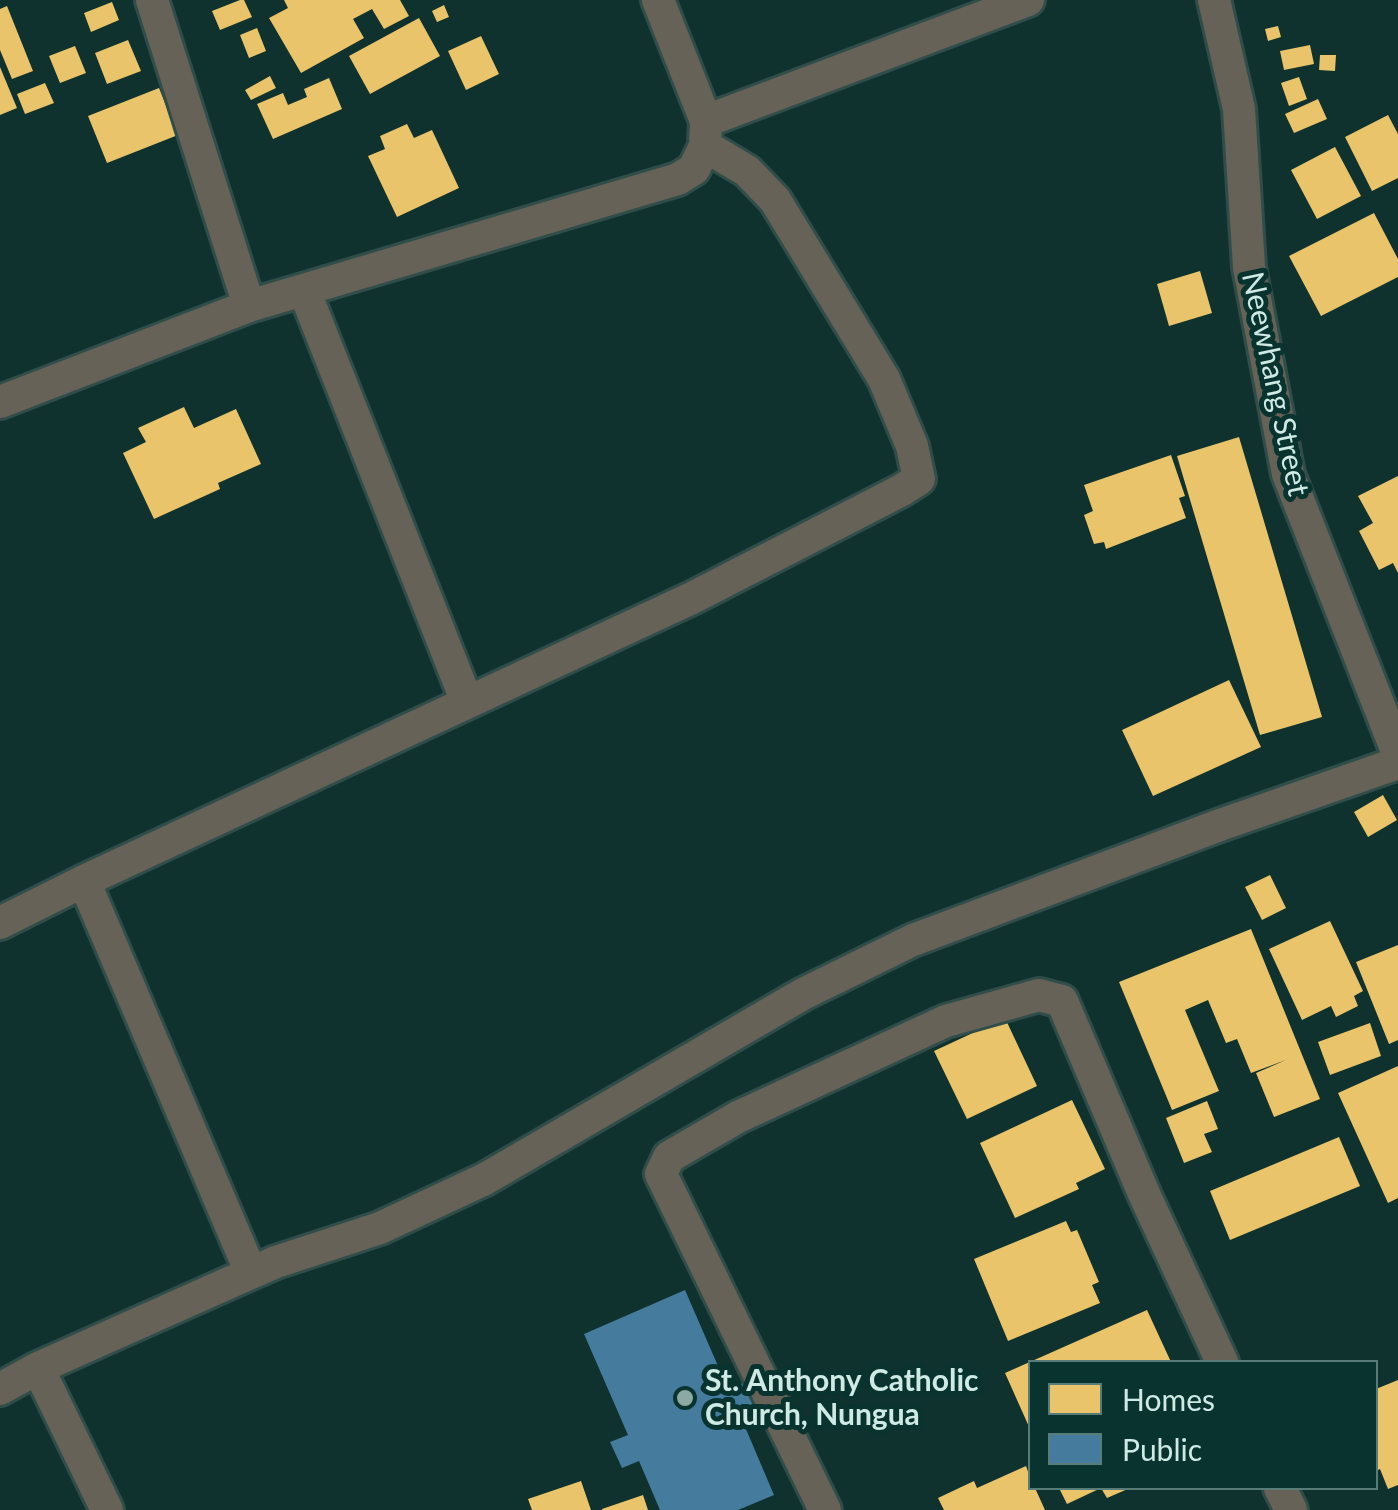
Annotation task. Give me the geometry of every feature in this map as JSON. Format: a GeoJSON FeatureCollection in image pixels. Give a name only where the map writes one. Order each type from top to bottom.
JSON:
{"type":"FeatureCollection","features":[{"type":"Feature","properties":{"kind":"street"},"geometry":{"type":"LineString","coordinates":[[152,0],[248,306]]}},
{"type":"Feature","properties":{"kind":"street"},"geometry":{"type":"LineString","coordinates":[[0,923],[692,598],[919,479],[912,446],[884,379],[776,200],[706,134],[658,0]]}},
{"type":"Feature","properties":{"kind":"street"},"geometry":{"type":"LineString","coordinates":[[0,402],[248,306],[678,180],[694,169],[706,134],[1028,0]]}},
{"type":"Feature","properties":{"kind":"street","name":"Neewhang Street"},"geometry":{"type":"LineString","coordinates":[[1214,0],[1239,108],[1249,267],[1288,474],[1398,754]]}},
{"type":"Feature","properties":{"kind":"street"},"geometry":{"type":"LineString","coordinates":[[304,290],[467,702]]}},
{"type":"Feature","properties":{"kind":"street"},"geometry":{"type":"LineString","coordinates":[[0,1389],[38,1368],[252,1272],[380,1228],[485,1179],[804,994],[914,940],[1398,763]]}},
{"type":"Feature","properties":{"kind":"street"},"geometry":{"type":"LineString","coordinates":[[84,881],[252,1272]]}},
{"type":"Feature","properties":{"kind":"street"},"geometry":{"type":"LineString","coordinates":[[825,1510],[661,1174],[669,1157],[738,1116],[946,1021],[1039,996],[1062,1002],[1221,1360]]}},
{"type":"Feature","properties":{"kind":"street"},"geometry":{"type":"LineString","coordinates":[[38,1368],[107,1510]]}},
{"type":"Feature","properties":{"kind":"building: Homes"},"geometry":{"type":"Polygon","coordinates":[[[244,0],[252,17],[220,30],[212,11],[244,0]]]}},
{"type":"Feature","properties":{"kind":"building: Homes"},"geometry":{"type":"Polygon","coordinates":[[[284,0],[400,0],[409,16],[384,29],[372,9],[353,19],[364,38],[301,73],[269,18],[288,8],[284,0]]]}},
{"type":"Feature","properties":{"kind":"building: Homes"},"geometry":{"type":"Polygon","coordinates":[[[112,2],[119,20],[91,32],[84,13],[112,2]]]}},
{"type":"Feature","properties":{"kind":"building: Homes"},"geometry":{"type":"Polygon","coordinates":[[[444,5],[449,17],[437,22],[432,11],[444,5]]]}},
{"type":"Feature","properties":{"kind":"building: Homes"},"geometry":{"type":"Polygon","coordinates":[[[7,6],[33,71],[12,79],[0,50],[0,9],[7,6]]]}},
{"type":"Feature","properties":{"kind":"building: Homes"},"geometry":{"type":"Polygon","coordinates":[[[419,18],[440,56],[370,94],[349,56],[419,18]]]}},
{"type":"Feature","properties":{"kind":"building: Homes"},"geometry":{"type":"Polygon","coordinates":[[[1278,26],[1281,37],[1268,41],[1265,29],[1278,26]]]}},
{"type":"Feature","properties":{"kind":"building: Homes"},"geometry":{"type":"Polygon","coordinates":[[[257,28],[266,51],[249,58],[240,35],[257,28]]]}},
{"type":"Feature","properties":{"kind":"building: Homes"},"geometry":{"type":"Polygon","coordinates":[[[481,36],[499,74],[466,90],[448,51],[481,36]]]}},
{"type":"Feature","properties":{"kind":"building: Homes"},"geometry":{"type":"Polygon","coordinates":[[[128,40],[141,71],[107,84],[95,53],[128,40]]]}},
{"type":"Feature","properties":{"kind":"building: Homes"},"geometry":{"type":"Polygon","coordinates":[[[1310,45],[1314,64],[1284,70],[1280,51],[1310,45]]]}},
{"type":"Feature","properties":{"kind":"building: Homes"},"geometry":{"type":"Polygon","coordinates":[[[75,46],[86,73],[60,83],[49,56],[75,46]]]}},
{"type":"Feature","properties":{"kind":"building: Homes"},"geometry":{"type":"Polygon","coordinates":[[[1320,55],[1336,55],[1335,71],[1319,70],[1320,55]]]}},
{"type":"Feature","properties":{"kind":"building: Homes"},"geometry":{"type":"Polygon","coordinates":[[[0,67],[17,108],[0,115],[0,67]]]}},
{"type":"Feature","properties":{"kind":"building: Homes"},"geometry":{"type":"Polygon","coordinates":[[[270,76],[276,88],[251,100],[245,90],[270,76]]]}},
{"type":"Feature","properties":{"kind":"building: Homes"},"geometry":{"type":"Polygon","coordinates":[[[1299,77],[1307,99],[1289,106],[1281,83],[1299,77]]]}},
{"type":"Feature","properties":{"kind":"building: Homes"},"geometry":{"type":"Polygon","coordinates":[[[329,78],[342,109],[273,139],[257,104],[283,93],[288,105],[307,97],[304,89],[329,78]]]}},
{"type":"Feature","properties":{"kind":"building: Homes"},"geometry":{"type":"Polygon","coordinates":[[[45,83],[54,103],[25,114],[17,94],[45,83]]]}},
{"type":"Feature","properties":{"kind":"building: Homes"},"geometry":{"type":"Polygon","coordinates":[[[159,88],[178,135],[107,163],[88,116],[159,88]]]}},
{"type":"Feature","properties":{"kind":"building: Homes"},"geometry":{"type":"Polygon","coordinates":[[[1318,99],[1327,119],[1294,133],[1285,114],[1318,99]]]}},
{"type":"Feature","properties":{"kind":"building: Homes"},"geometry":{"type":"Polygon","coordinates":[[[1388,115],[1398,134],[1398,178],[1372,191],[1345,137],[1388,115]]]}},
{"type":"Feature","properties":{"kind":"building: Homes"},"geometry":{"type":"Polygon","coordinates":[[[407,124],[414,138],[432,130],[459,188],[397,217],[368,156],[385,149],[380,136],[407,124]]]}},
{"type":"Feature","properties":{"kind":"building: Homes"},"geometry":{"type":"Polygon","coordinates":[[[1335,147],[1361,196],[1317,219],[1291,170],[1335,147]]]}},
{"type":"Feature","properties":{"kind":"building: Homes"},"geometry":{"type":"Polygon","coordinates":[[[1374,213],[1398,259],[1398,277],[1321,316],[1289,256],[1374,213]]]}},
{"type":"Feature","properties":{"kind":"building: Homes"},"geometry":{"type":"Polygon","coordinates":[[[1200,271],[1212,313],[1169,326],[1157,284],[1200,271]]]}},
{"type":"Feature","properties":{"kind":"building: Homes"},"geometry":{"type":"Polygon","coordinates":[[[184,407],[194,428],[236,409],[261,464],[218,483],[220,489],[154,519],[123,453],[146,442],[138,428],[184,407]]]}},
{"type":"Feature","properties":{"kind":"building: Homes"},"geometry":{"type":"Polygon","coordinates":[[[1239,437],[1322,717],[1260,735],[1177,456],[1239,437]]]}},
{"type":"Feature","properties":{"kind":"building: Homes"},"geometry":{"type":"Polygon","coordinates":[[[1171,455],[1185,496],[1179,498],[1186,518],[1106,549],[1104,542],[1094,544],[1084,515],[1093,511],[1084,485],[1171,455]]]}},
{"type":"Feature","properties":{"kind":"building: Homes"},"geometry":{"type":"Polygon","coordinates":[[[1398,476],[1398,573],[1393,563],[1379,570],[1359,531],[1373,523],[1358,496],[1398,476]]]}},
{"type":"Feature","properties":{"kind":"building: Homes"},"geometry":{"type":"Polygon","coordinates":[[[1229,680],[1261,747],[1153,796],[1122,730],[1229,680]]]}},
{"type":"Feature","properties":{"kind":"building: Homes"},"geometry":{"type":"Polygon","coordinates":[[[1383,795],[1397,820],[1368,837],[1354,812],[1383,795]]]}},
{"type":"Feature","properties":{"kind":"building: Homes"},"geometry":{"type":"Polygon","coordinates":[[[1270,875],[1286,908],[1262,920],[1245,887],[1270,875]]]}},
{"type":"Feature","properties":{"kind":"building: Homes"},"geometry":{"type":"Polygon","coordinates":[[[1330,921],[1363,991],[1354,996],[1358,1006],[1336,1017],[1331,1006],[1302,1020],[1269,949],[1330,921]]]}},
{"type":"Feature","properties":{"kind":"building: Homes"},"geometry":{"type":"Polygon","coordinates":[[[1251,929],[1320,1099],[1274,1117],[1256,1073],[1286,1060],[1251,1073],[1237,1039],[1226,1043],[1208,1000],[1185,1010],[1219,1091],[1172,1110],[1119,982],[1251,929]]]}},
{"type":"Feature","properties":{"kind":"building: Homes"},"geometry":{"type":"Polygon","coordinates":[[[1398,945],[1398,1040],[1389,1044],[1356,962],[1398,945]]]}},
{"type":"Feature","properties":{"kind":"building: Homes"},"geometry":{"type":"Polygon","coordinates":[[[1005,1018],[1037,1086],[967,1119],[934,1051],[1005,1018]]]}},
{"type":"Feature","properties":{"kind":"building: Homes"},"geometry":{"type":"Polygon","coordinates":[[[1370,1023],[1381,1056],[1330,1075],[1318,1042],[1370,1023]]]}},
{"type":"Feature","properties":{"kind":"building: Homes"},"geometry":{"type":"Polygon","coordinates":[[[1398,1066],[1398,1198],[1388,1203],[1338,1093],[1398,1066]]]}},
{"type":"Feature","properties":{"kind":"building: Homes"},"geometry":{"type":"Polygon","coordinates":[[[1072,1100],[1105,1169],[1076,1183],[1079,1189],[1015,1218],[980,1143],[1072,1100]]]}},
{"type":"Feature","properties":{"kind":"building: Homes"},"geometry":{"type":"Polygon","coordinates":[[[1207,1101],[1218,1129],[1204,1134],[1212,1152],[1184,1163],[1166,1118],[1207,1101]]]}},
{"type":"Feature","properties":{"kind":"building: Homes"},"geometry":{"type":"Polygon","coordinates":[[[1339,1137],[1360,1186],[1230,1240],[1210,1191],[1339,1137]]]}},
{"type":"Feature","properties":{"kind":"building: Homes"},"geometry":{"type":"Polygon","coordinates":[[[1066,1221],[1071,1232],[1077,1230],[1099,1282],[1092,1285],[1100,1303],[1008,1341],[974,1259],[1066,1221]]]}},
{"type":"Feature","properties":{"kind":"building: Homes"},"geometry":{"type":"Polygon","coordinates":[[[1147,1310],[1170,1360],[1034,1360],[1147,1310]]]}},
{"type":"Feature","properties":{"kind":"building: Homes"},"geometry":{"type":"Polygon","coordinates":[[[1028,1363],[1028,1425],[1005,1373],[1028,1363]]]}},
{"type":"Feature","properties":{"kind":"building: Homes"},"geometry":{"type":"Polygon","coordinates":[[[1398,1380],[1398,1485],[1388,1489],[1378,1470],[1378,1388],[1398,1380]]]}},
{"type":"Feature","properties":{"kind":"building: Homes"},"geometry":{"type":"Polygon","coordinates":[[[1026,1466],[1028,1490],[1036,1490],[1045,1510],[944,1510],[938,1498],[974,1481],[977,1488],[1026,1466]]]}},
{"type":"Feature","properties":{"kind":"building: Homes"},"geometry":{"type":"Polygon","coordinates":[[[581,1481],[591,1510],[532,1510],[528,1499],[581,1481]]]}},
{"type":"Feature","properties":{"kind":"building: Homes"},"geometry":{"type":"Polygon","coordinates":[[[1060,1490],[1097,1490],[1067,1504],[1060,1490]]]}},
{"type":"Feature","properties":{"kind":"building: Homes"},"geometry":{"type":"Polygon","coordinates":[[[1102,1490],[1125,1490],[1107,1498],[1102,1490]]]}},
{"type":"Feature","properties":{"kind":"building: Homes"},"geometry":{"type":"Polygon","coordinates":[[[643,1495],[648,1510],[602,1510],[602,1509],[643,1495]]]}},
{"type":"Feature","properties":{"kind":"building: Public","name":"St. Anthony Catholic Church, Nungua"},"geometry":{"type":"Polygon","coordinates":[[[685,1290],[728,1389],[750,1380],[762,1406],[740,1415],[774,1495],[738,1510],[660,1510],[639,1461],[622,1468],[610,1442],[628,1435],[584,1334],[685,1290]]]}},
{"type":"Feature","properties":{"kind":"place","name":"St. Anthony Catholic Church, Nungua"},"geometry":{"type":"Point","coordinates":[685,1398]}}]}
